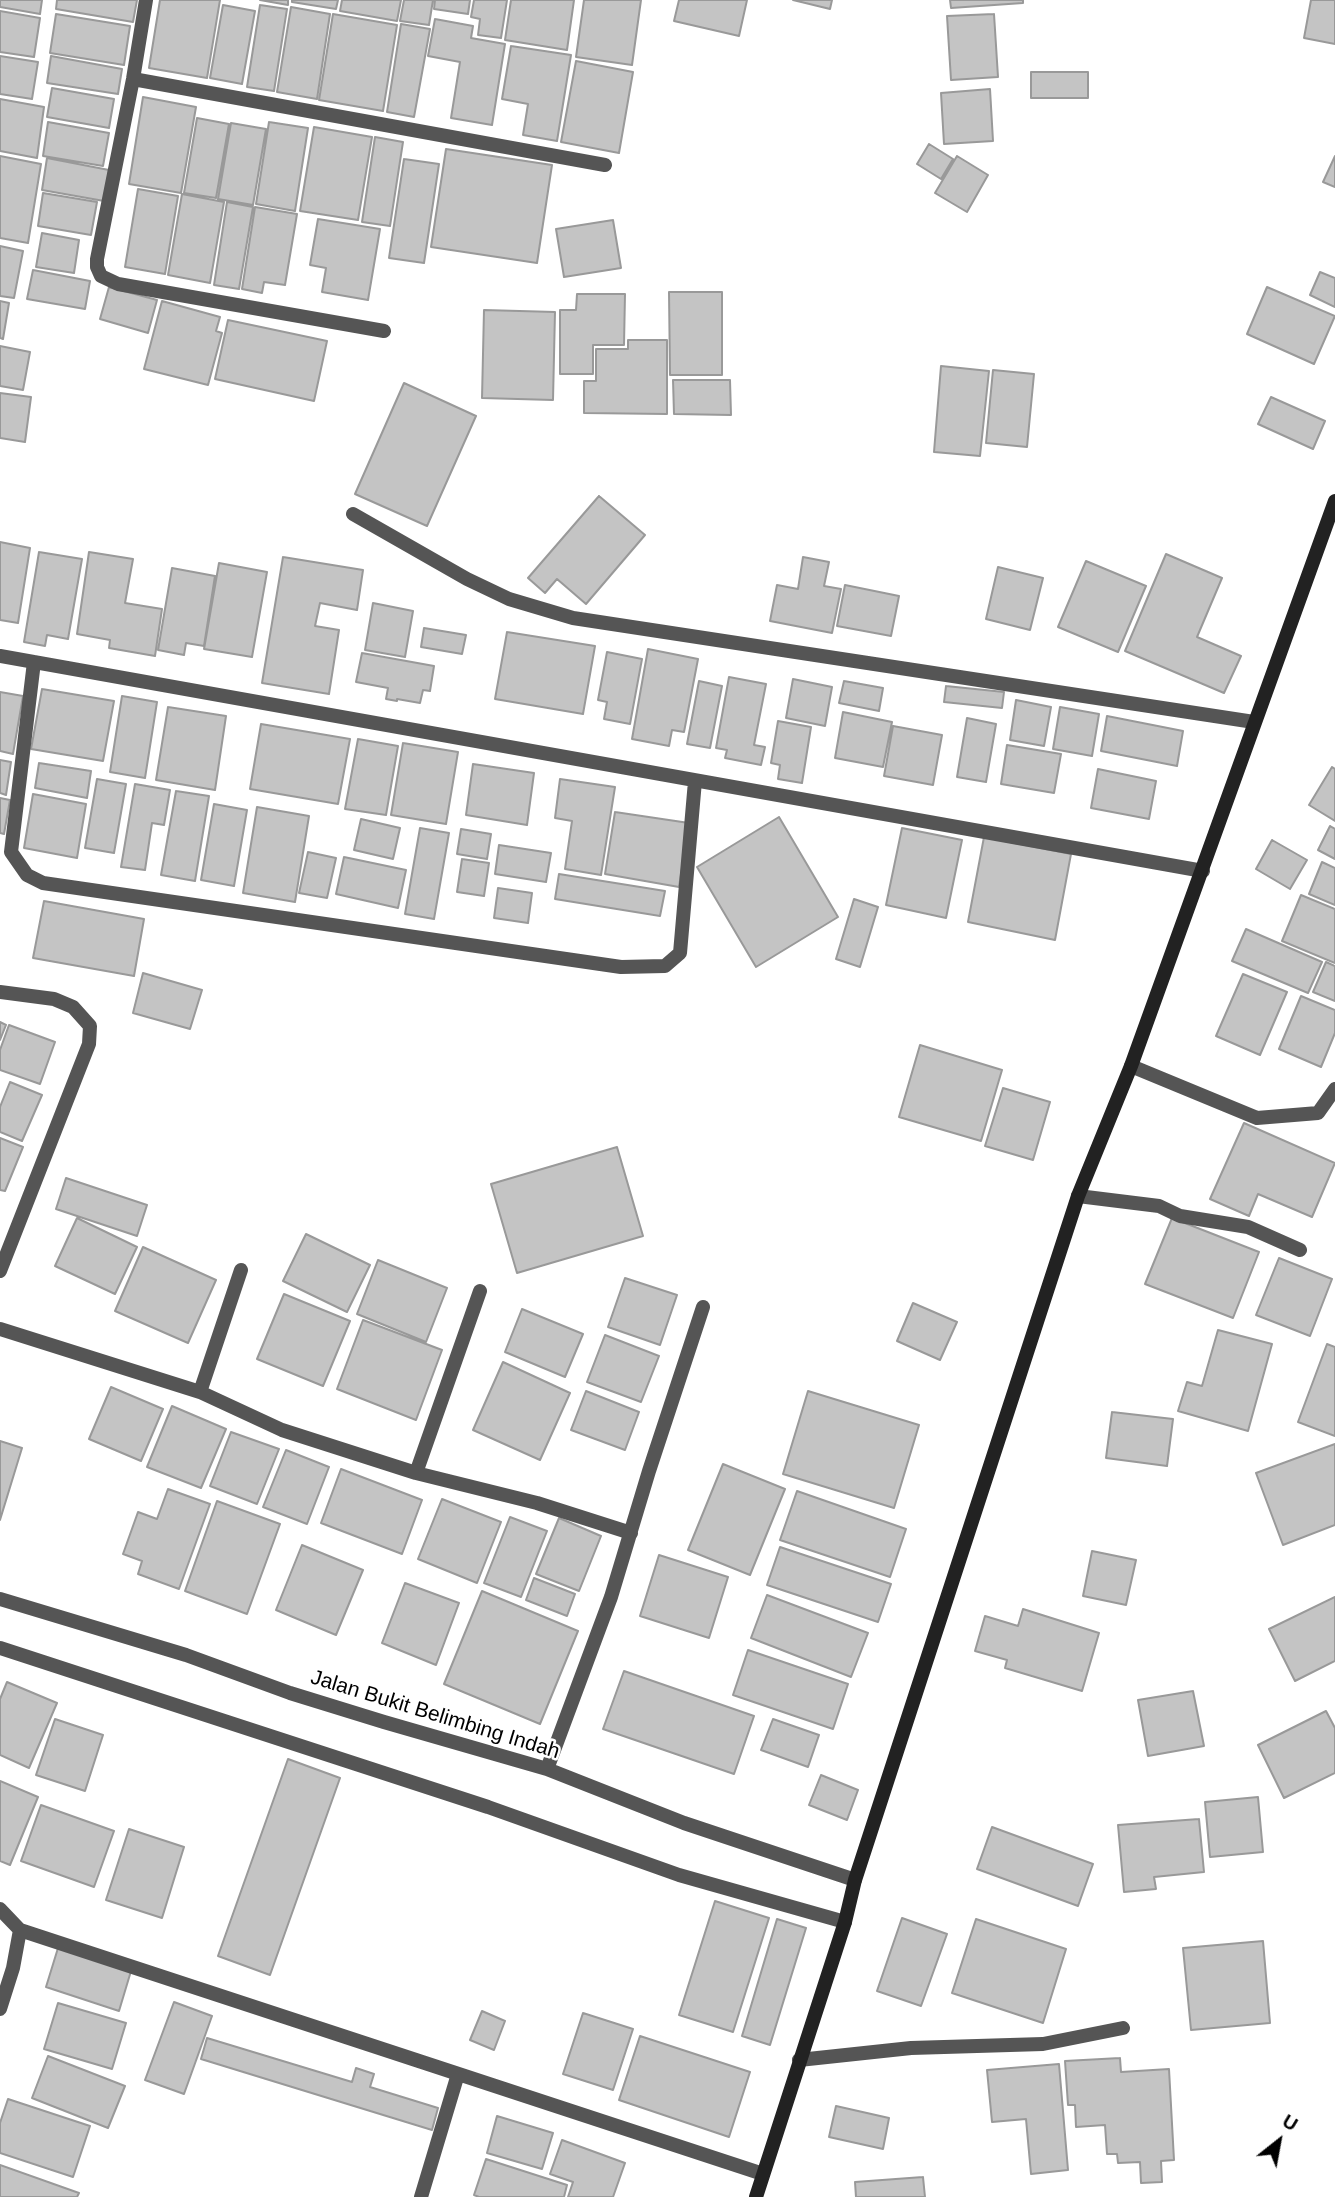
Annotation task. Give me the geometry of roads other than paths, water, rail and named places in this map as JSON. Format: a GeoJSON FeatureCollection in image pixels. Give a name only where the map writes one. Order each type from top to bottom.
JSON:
{"type":"FeatureCollection","features":[{"type":"Feature","properties":{"kind":"street"},"geometry":{"type":"LineString","coordinates":[[146,0],[97,259],[97,267],[102,276],[118,284],[384,331]]}},
{"type":"Feature","properties":{"kind":"street"},"geometry":{"type":"LineString","coordinates":[[133,79],[605,165]]}},
{"type":"Feature","properties":{"kind":"street"},"geometry":{"type":"LineString","coordinates":[[756,2197],[845,1922],[855,1880],[1078,1196],[1131,1066],[1335,500]]}},
{"type":"Feature","properties":{"kind":"street"},"geometry":{"type":"LineString","coordinates":[[353,514],[509,599],[573,618],[1254,722]]}},
{"type":"Feature","properties":{"kind":"street"},"geometry":{"type":"LineString","coordinates":[[0,656],[1203,871]]}},
{"type":"Feature","properties":{"kind":"street"},"geometry":{"type":"LineString","coordinates":[[34,662],[10,852],[27,875],[43,883],[621,967],[665,967],[680,953],[695,781]]}},
{"type":"Feature","properties":{"kind":"street"},"geometry":{"type":"LineString","coordinates":[[0,992],[54,999],[73,1007],[90,1026],[89,1044],[0,1271]]}},
{"type":"Feature","properties":{"kind":"street"},"geometry":{"type":"LineString","coordinates":[[1131,1066],[1257,1118],[1318,1113],[1335,1089]]}},
{"type":"Feature","properties":{"kind":"street"},"geometry":{"type":"LineString","coordinates":[[1078,1196],[1159,1206],[1180,1216],[1248,1227],[1300,1250]]}},
{"type":"Feature","properties":{"kind":"street"},"geometry":{"type":"LineString","coordinates":[[200,1392],[241,1270]]}},
{"type":"Feature","properties":{"kind":"street"},"geometry":{"type":"LineString","coordinates":[[416,1472],[480,1291]]}},
{"type":"Feature","properties":{"kind":"street"},"geometry":{"type":"LineString","coordinates":[[547,1769],[611,1597],[703,1307]]}},
{"type":"Feature","properties":{"kind":"street"},"geometry":{"type":"LineString","coordinates":[[0,1329],[200,1392],[282,1430],[416,1472],[537,1503],[631,1533]]}},
{"type":"Feature","properties":{"kind":"street","name":"Jalan Bukit Belimbing Indah"},"geometry":{"type":"LineString","coordinates":[[0,1599],[186,1655],[290,1693],[547,1769],[684,1822],[855,1880]]}},
{"type":"Feature","properties":{"kind":"street"},"geometry":{"type":"LineString","coordinates":[[0,1648],[488,1807],[679,1875],[845,1922]]}},
{"type":"Feature","properties":{"kind":"street"},"geometry":{"type":"LineString","coordinates":[[0,1909],[20,1930],[763,2174]]}},
{"type":"Feature","properties":{"kind":"street"},"geometry":{"type":"LineString","coordinates":[[0,2009],[13,1968],[20,1930]]}},
{"type":"Feature","properties":{"kind":"street"},"geometry":{"type":"LineString","coordinates":[[800,2060],[911,2048],[1043,2044],[1123,2028]]}},
{"type":"Feature","properties":{"kind":"street"},"geometry":{"type":"LineString","coordinates":[[421,2197],[458,2074]]}}]}
